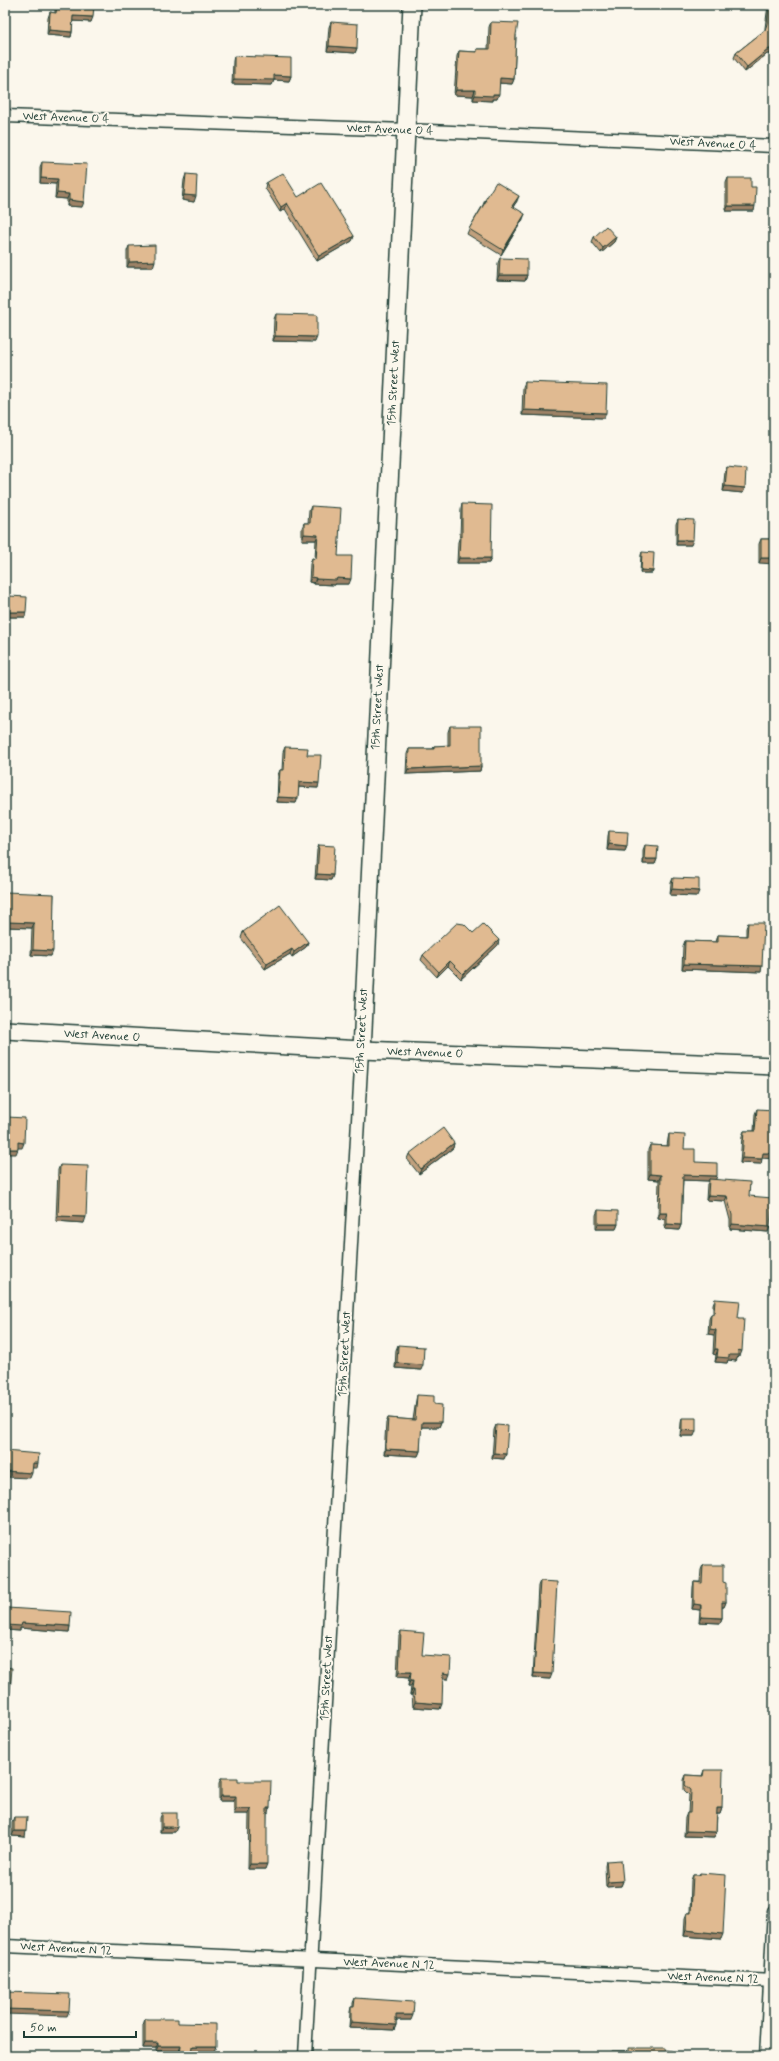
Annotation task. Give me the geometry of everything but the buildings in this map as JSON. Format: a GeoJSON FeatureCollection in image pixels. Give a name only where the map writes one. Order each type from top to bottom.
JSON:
{"type":"FeatureCollection","features":[{"type":"Feature","properties":{"kind":"street","name":"15th Street West"},"geometry":{"type":"LineString","coordinates":[[305,2056],[362,1050],[412,5]]}},
{"type":"Feature","properties":{"kind":"street","name":"West Avenue O 4"},"geometry":{"type":"LineString","coordinates":[[5,116],[406,130],[774,146]]}},
{"type":"Feature","properties":{"kind":"street","name":"West Avenue O"},"geometry":{"type":"LineString","coordinates":[[5,1030],[362,1050],[774,1066]]}},
{"type":"Feature","properties":{"kind":"street"},"geometry":{"type":"LineString","coordinates":[[766,2056],[772,1981],[774,1911]]}},
{"type":"Feature","properties":{"kind":"street","name":"West Avenue N 12"},"geometry":{"type":"LineString","coordinates":[[5,1946],[772,1981]]}}]}
